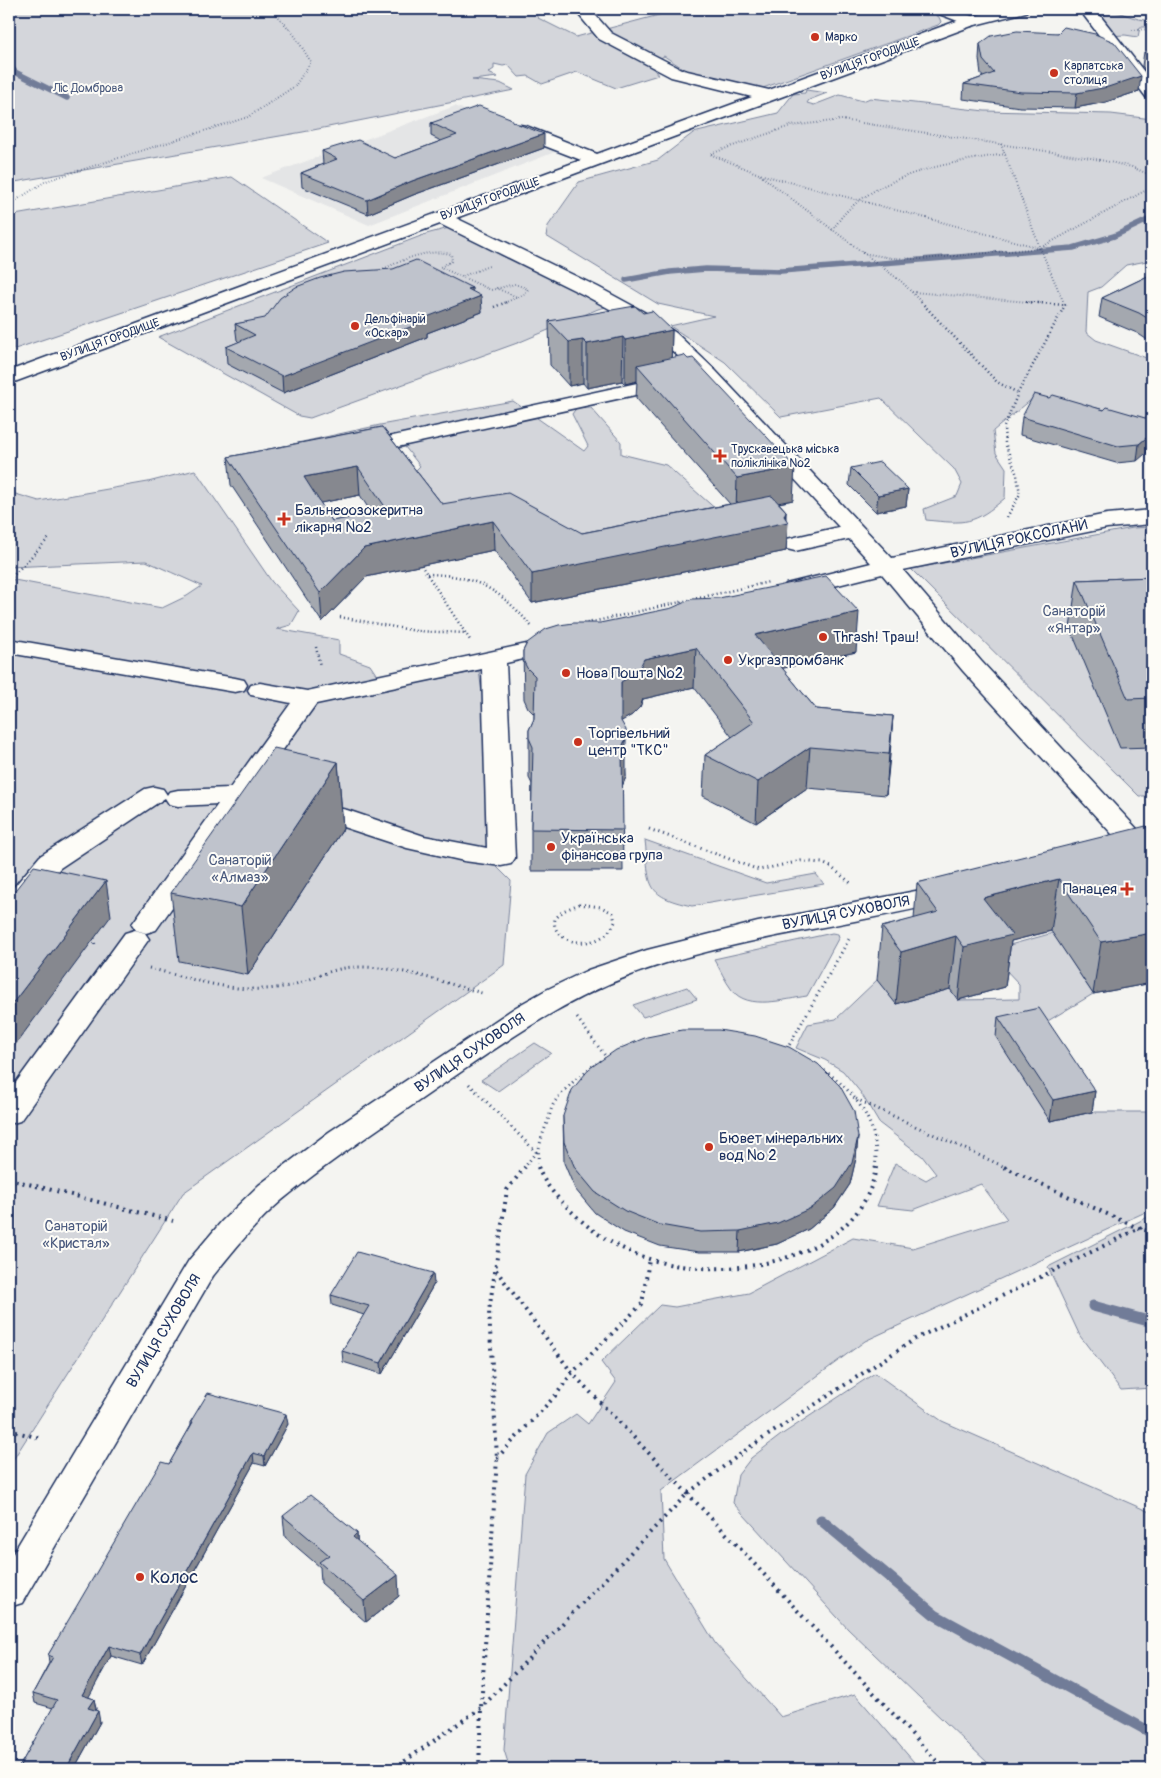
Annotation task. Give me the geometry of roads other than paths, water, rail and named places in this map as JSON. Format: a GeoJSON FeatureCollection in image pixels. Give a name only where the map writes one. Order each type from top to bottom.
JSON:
{"type":"FeatureCollection","features":[{"type":"Feature","properties":{"kind":"street"},"geometry":{"type":"LineString","coordinates":[[582,9],[605,36],[677,74],[771,96]]}},
{"type":"Feature","properties":{"kind":"street","name":"ВУЛИЦЯ ГОРОДИЩЕ"},"geometry":{"type":"LineString","coordinates":[[9,378],[971,21],[1020,9]]}},
{"type":"Feature","properties":{"kind":"street"},"geometry":{"type":"LineString","coordinates":[[1087,9],[1152,93]]}},
{"type":"Feature","properties":{"kind":"street"},"geometry":{"type":"LineString","coordinates":[[946,11],[971,21]]}},
{"type":"Feature","properties":{"kind":"street"},"geometry":{"type":"LineString","coordinates":[[520,130],[598,160]]}},
{"type":"Feature","properties":{"kind":"street"},"geometry":{"type":"LineString","coordinates":[[441,218],[592,291],[637,316],[669,337],[708,374],[852,531],[887,566],[972,666],[1137,853]]}},
{"type":"Feature","properties":{"kind":"street"},"geometry":{"type":"LineString","coordinates":[[340,454],[708,374]]}},
{"type":"Feature","properties":{"kind":"street","name":"ВУЛИЦЯ РОКСОЛАНИ"},"geometry":{"type":"LineString","coordinates":[[770,588],[1107,521],[1152,517]]}},
{"type":"Feature","properties":{"kind":"street"},"geometry":{"type":"LineString","coordinates":[[794,544],[852,531]]}},
{"type":"Feature","properties":{"kind":"street"},"geometry":{"type":"LineString","coordinates":[[260,690],[307,698],[489,660],[580,632]]}},
{"type":"Feature","properties":{"kind":"street"},"geometry":{"type":"LineString","coordinates":[[9,646],[235,685]]}},
{"type":"Feature","properties":{"kind":"street"},"geometry":{"type":"LineString","coordinates":[[9,910],[50,862],[166,796],[239,795],[338,816],[416,842],[464,853],[501,858],[489,660]]}},
{"type":"Feature","properties":{"kind":"street"},"geometry":{"type":"LineString","coordinates":[[10,1109],[239,795],[307,698]]}},
{"type":"Feature","properties":{"kind":"street","name":"ВУЛИЦЯ СУХОВОЛЯ"},"geometry":{"type":"LineString","coordinates":[[9,1592],[202,1268],[233,1228],[270,1193],[340,1140],[526,1014],[598,977],[658,956],[758,931],[981,886]]}},
{"type":"Feature","properties":{"kind":"waterway"},"geometry":{"type":"LineString","coordinates":[[9,64],[15,72],[67,98]]}},
{"type":"Feature","properties":{"kind":"waterway"},"geometry":{"type":"LineString","coordinates":[[626,280],[670,272],[706,269],[781,271],[1073,248],[1114,236],[1152,218]]}},
{"type":"Feature","properties":{"kind":"waterway"},"geometry":{"type":"LineString","coordinates":[[1093,1306],[1152,1322]]}},
{"type":"Feature","properties":{"kind":"waterway"},"geometry":{"type":"LineString","coordinates":[[821,1520],[935,1615],[1152,1733]]}},
{"type":"Feature","properties":{"kind":"place","name":"Марко"},"geometry":{"type":"Point","coordinates":[815,37]}},
{"type":"Feature","properties":{"kind":"place","name":"Карпатська столиця"},"geometry":{"type":"Point","coordinates":[1054,73]}},
{"type":"Feature","properties":{"kind":"place","name":"Дельфінарій «Оскар»"},"geometry":{"type":"Point","coordinates":[355,326]}},
{"type":"Feature","properties":{"kind":"place","name":"Трускавецька міська поліклініка №2"},"geometry":{"type":"Point","coordinates":[720,456]}},
{"type":"Feature","properties":{"kind":"place","name":"Бальнеоозокеритна лікарня №2"},"geometry":{"type":"Point","coordinates":[284,519]}},
{"type":"Feature","properties":{"kind":"place","name":"Thrash! Траш!"},"geometry":{"type":"Point","coordinates":[823,637]}},
{"type":"Feature","properties":{"kind":"place","name":"Укргазпромбанк"},"geometry":{"type":"Point","coordinates":[728,660]}},
{"type":"Feature","properties":{"kind":"place","name":"Нова Пошта №2"},"geometry":{"type":"Point","coordinates":[566,673]}},
{"type":"Feature","properties":{"kind":"place","name":"Торгівельний центр \"ТКС\""},"geometry":{"type":"Point","coordinates":[578,742]}},
{"type":"Feature","properties":{"kind":"place","name":"Українська фінансова група"},"geometry":{"type":"Point","coordinates":[551,847]}},
{"type":"Feature","properties":{"kind":"place","name":"Панацея"},"geometry":{"type":"Point","coordinates":[1127,889]}},
{"type":"Feature","properties":{"kind":"place","name":"Бювет мінеральних вод № 2"},"geometry":{"type":"Point","coordinates":[709,1147]}},
{"type":"Feature","properties":{"kind":"place","name":"Колос"},"geometry":{"type":"Point","coordinates":[140,1577]}},
{"type":"Feature","properties":{"kind":"park label","name":"Ліс Домброва"},"geometry":{"type":"Point","coordinates":[88,88]}},
{"type":"Feature","properties":{"kind":"park label","name":"Санаторій «Янтар»"},"geometry":{"type":"Point","coordinates":[1074,620]}},
{"type":"Feature","properties":{"kind":"park label","name":"Санаторій «Алмаз»"},"geometry":{"type":"Point","coordinates":[240,868]}},
{"type":"Feature","properties":{"kind":"park label","name":"Санаторій «Кристал»"},"geometry":{"type":"Point","coordinates":[76,1234]}}]}
